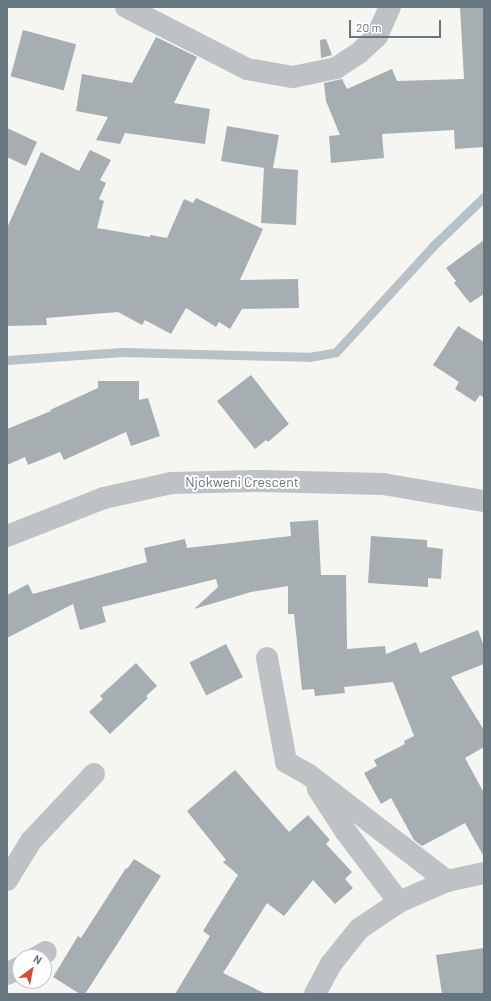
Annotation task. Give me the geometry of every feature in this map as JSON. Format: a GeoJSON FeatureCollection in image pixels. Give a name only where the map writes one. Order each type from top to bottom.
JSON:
{"type":"FeatureCollection","features":[{"type":"Feature","properties":{"kind":"street"},"geometry":{"type":"LineString","coordinates":[[126,7],[247,69],[293,77],[336,68],[359,53],[378,36],[390,7]]}},
{"type":"Feature","properties":{"kind":"street","name":"Njokweni Crescent"},"geometry":{"type":"LineString","coordinates":[[7,536],[104,498],[171,482],[258,480],[382,484],[484,501]]}},
{"type":"Feature","properties":{"kind":"street"},"geometry":{"type":"LineString","coordinates":[[267,658],[286,762],[447,881]]}},
{"type":"Feature","properties":{"kind":"street"},"geometry":{"type":"LineString","coordinates":[[302,773],[399,902]]}},
{"type":"Feature","properties":{"kind":"street"},"geometry":{"type":"LineString","coordinates":[[7,880],[31,842],[94,774]]}},
{"type":"Feature","properties":{"kind":"street"},"geometry":{"type":"LineString","coordinates":[[315,994],[331,964],[359,929],[399,902],[447,881],[484,873]]}},
{"type":"Feature","properties":{"kind":"building"},"geometry":{"type":"Polygon","coordinates":[[[460,7],[484,7],[484,147],[455,149],[454,130],[382,134],[384,158],[331,163],[329,136],[340,135],[326,101],[324,83],[342,79],[347,89],[392,69],[397,81],[464,79],[460,7]]]}},
{"type":"Feature","properties":{"kind":"building"},"geometry":{"type":"Polygon","coordinates":[[[23,30],[76,44],[64,91],[11,76],[23,30]]]}},
{"type":"Feature","properties":{"kind":"building"},"geometry":{"type":"Polygon","coordinates":[[[156,37],[197,57],[174,103],[210,109],[205,144],[125,133],[120,144],[96,140],[108,117],[76,111],[82,74],[132,83],[156,37]]]}},
{"type":"Feature","properties":{"kind":"building"},"geometry":{"type":"Polygon","coordinates":[[[326,39],[332,55],[321,58],[320,40],[326,39]]]}},
{"type":"Feature","properties":{"kind":"building"},"geometry":{"type":"Polygon","coordinates":[[[227,126],[279,135],[273,168],[298,170],[296,225],[261,223],[264,168],[221,161],[227,126]]]}},
{"type":"Feature","properties":{"kind":"building"},"geometry":{"type":"Polygon","coordinates":[[[7,128],[37,142],[26,166],[7,157],[7,128]]]}},
{"type":"Feature","properties":{"kind":"building"},"geometry":{"type":"Polygon","coordinates":[[[90,150],[111,160],[100,180],[106,183],[99,199],[104,201],[97,228],[150,237],[150,235],[167,238],[184,199],[193,203],[196,198],[263,229],[240,280],[298,279],[299,308],[242,309],[230,329],[219,322],[216,327],[186,308],[171,334],[145,320],[142,325],[118,312],[46,318],[47,325],[7,326],[7,228],[41,152],[79,171],[90,150]]]}},
{"type":"Feature","properties":{"kind":"building"},"geometry":{"type":"Polygon","coordinates":[[[484,240],[484,294],[470,303],[454,283],[456,281],[446,268],[484,240]]]}},
{"type":"Feature","properties":{"kind":"building"},"geometry":{"type":"Polygon","coordinates":[[[458,326],[484,342],[484,398],[480,395],[475,402],[455,389],[459,382],[433,365],[458,326]]]}},
{"type":"Feature","properties":{"kind":"building"},"geometry":{"type":"Polygon","coordinates":[[[251,375],[289,424],[268,442],[266,440],[255,449],[217,401],[251,375]]]}},
{"type":"Feature","properties":{"kind":"building"},"geometry":{"type":"Polygon","coordinates":[[[98,381],[139,381],[139,400],[148,398],[160,436],[131,446],[126,432],[64,460],[60,452],[28,465],[25,457],[7,465],[7,429],[51,411],[50,410],[98,388],[98,381]]]}},
{"type":"Feature","properties":{"kind":"building"},"geometry":{"type":"Polygon","coordinates":[[[318,520],[321,575],[346,575],[347,649],[385,646],[386,654],[416,642],[420,653],[478,630],[484,646],[484,664],[451,677],[484,730],[484,747],[465,758],[484,793],[484,857],[465,823],[422,846],[414,840],[391,798],[381,804],[364,773],[377,766],[374,760],[405,744],[404,741],[414,736],[393,682],[344,687],[345,693],[315,696],[314,689],[302,690],[294,614],[288,614],[288,586],[251,592],[194,609],[218,587],[216,579],[102,607],[106,622],[80,630],[73,604],[7,638],[7,595],[28,584],[33,594],[147,562],[144,548],[185,539],[187,548],[291,536],[290,522],[318,520]]]}},
{"type":"Feature","properties":{"kind":"building"},"geometry":{"type":"Polygon","coordinates":[[[371,536],[427,540],[427,547],[443,549],[441,579],[428,578],[428,587],[368,583],[371,536]]]}},
{"type":"Feature","properties":{"kind":"building"},"geometry":{"type":"Polygon","coordinates":[[[226,644],[243,677],[206,696],[189,663],[226,644]]]}},
{"type":"Feature","properties":{"kind":"building"},"geometry":{"type":"Polygon","coordinates":[[[136,663],[157,686],[146,696],[148,698],[110,734],[89,712],[103,699],[100,696],[136,663]]]}},
{"type":"Feature","properties":{"kind":"building"},"geometry":{"type":"Polygon","coordinates":[[[235,770],[289,832],[308,815],[330,840],[326,844],[352,872],[345,879],[353,888],[335,904],[313,880],[284,916],[267,903],[223,973],[266,994],[175,994],[210,936],[203,931],[238,875],[223,862],[226,860],[187,811],[235,770]]]}},
{"type":"Feature","properties":{"kind":"building"},"geometry":{"type":"Polygon","coordinates":[[[134,859],[161,876],[85,994],[80,994],[53,977],[78,936],[81,938],[126,868],[127,869],[134,859]]]}},
{"type":"Feature","properties":{"kind":"building"},"geometry":{"type":"Polygon","coordinates":[[[484,948],[484,994],[442,994],[436,955],[484,948]]]}},
{"type":"Feature","properties":{"kind":"waterway"},"geometry":{"type":"LineString","coordinates":[[7,360],[123,352],[309,357],[336,352],[433,246],[484,197]]}}]}
